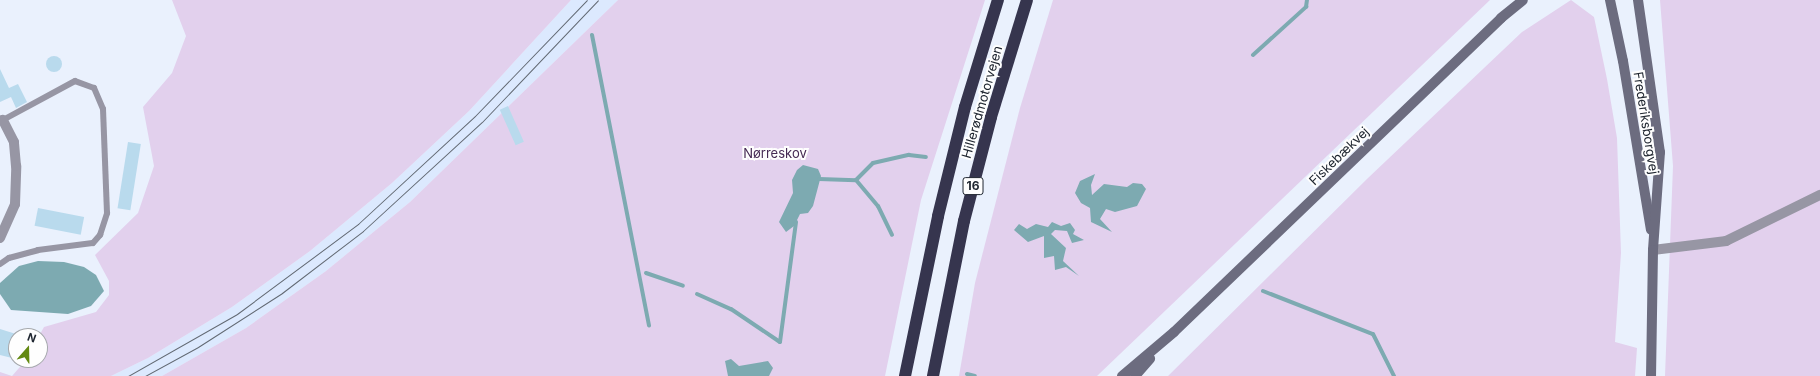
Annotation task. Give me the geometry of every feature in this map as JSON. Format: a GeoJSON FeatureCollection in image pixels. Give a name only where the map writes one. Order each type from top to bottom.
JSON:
{"type":"FeatureCollection","features":[{"type":"Feature","properties":{"kind":"highway","name":"Hillerødmotorvejen"},"geometry":{"type":"LineString","coordinates":[[905,376],[938,216],[965,107],[998,0]]}},
{"type":"Feature","properties":{"kind":"highway","name":"Hillerødmotorvejen"},"geometry":{"type":"LineString","coordinates":[[933,376],[964,221],[991,117],[1027,0]]}},
{"type":"Feature","properties":{"kind":"street","name":"Fiskebækvej"},"geometry":{"type":"LineString","coordinates":[[1122,376],[1174,332],[1501,18],[1523,0]]}},
{"type":"Feature","properties":{"kind":"street","name":"Frederiksborgvej"},"geometry":{"type":"LineString","coordinates":[[1610,0],[1623,61],[1654,250]]}},
{"type":"Feature","properties":{"kind":"street","name":"Frederiksborgvej"},"geometry":{"type":"LineString","coordinates":[[1638,0],[1660,152],[1654,250],[1651,376]]}},
{"type":"Feature","properties":{"kind":"street"},"geometry":{"type":"LineString","coordinates":[[0,238],[15,204],[16,166],[14,142],[2,120]]}},
{"type":"Feature","properties":{"kind":"street"},"geometry":{"type":"LineString","coordinates":[[1654,250],[1726,241],[1820,195]]}},
{"type":"Feature","properties":{"kind":"street","name":"Fiskebækvej"},"geometry":{"type":"LineString","coordinates":[[1135,376],[1174,332]]}},
{"type":"Feature","properties":{"kind":"lane"},"geometry":{"type":"LineString","coordinates":[[0,264],[10,258],[38,250],[93,243],[100,235],[107,213],[103,109],[94,88],[75,81],[2,120]]}},
{"type":"Feature","properties":{"kind":"shaded area"},"geometry":{"type":"Polygon","coordinates":[[[571,0],[618,0],[410,202],[326,271],[246,328],[162,376],[111,376],[148,358],[232,307],[310,251],[392,183],[469,111],[571,0]]]}},
{"type":"Feature","properties":{"kind":"shaded area"},"geometry":{"type":"Polygon","coordinates":[[[803,165],[818,169],[821,176],[813,206],[808,213],[800,214],[794,226],[786,232],[779,222],[793,193],[792,180],[797,170],[803,165]]]}},
{"type":"Feature","properties":{"kind":"shaded area"},"geometry":{"type":"Polygon","coordinates":[[[1095,174],[1091,185],[1092,195],[1104,184],[1127,187],[1133,183],[1142,184],[1146,189],[1137,206],[1115,212],[1106,209],[1100,219],[1112,232],[1091,222],[1090,208],[1081,203],[1075,193],[1080,181],[1095,174]]]}},
{"type":"Feature","properties":{"kind":"shaded area"},"geometry":{"type":"Polygon","coordinates":[[[1052,222],[1061,226],[1070,223],[1075,230],[1073,234],[1084,240],[1072,243],[1067,231],[1055,230],[1051,234],[1066,248],[1063,261],[1079,276],[1066,267],[1055,270],[1054,256],[1044,258],[1044,236],[1028,242],[1014,230],[1019,224],[1027,229],[1036,224],[1048,227],[1052,222]]]}},
{"type":"Feature","properties":{"kind":"shaded area"},"geometry":{"type":"Polygon","coordinates":[[[38,261],[64,262],[84,267],[96,275],[104,291],[91,306],[68,314],[11,310],[0,294],[0,283],[19,266],[38,261]]]}},
{"type":"Feature","properties":{"kind":"shaded area"},"geometry":{"type":"Polygon","coordinates":[[[731,359],[739,366],[768,361],[773,368],[769,376],[728,376],[725,361],[731,359]]]}},
{"type":"Feature","properties":{"kind":"green space"},"geometry":{"type":"Polygon","coordinates":[[[172,0],[571,0],[469,111],[392,183],[310,251],[232,307],[148,358],[111,376],[12,376],[19,368],[48,368],[48,328],[44,327],[96,312],[109,295],[109,281],[95,255],[138,213],[154,166],[143,107],[172,73],[186,36],[172,0]]]}},
{"type":"Feature","properties":{"kind":"green space","name":"Nørreskov"},"geometry":{"type":"Polygon","coordinates":[[[618,0],[985,0],[921,200],[885,376],[162,376],[246,328],[326,271],[410,202],[618,0]]]}},
{"type":"Feature","properties":{"kind":"green space"},"geometry":{"type":"Polygon","coordinates":[[[1053,0],[1490,0],[1097,376],[959,376],[975,283],[1020,108],[1053,0]]]}},
{"type":"Feature","properties":{"kind":"green space"},"geometry":{"type":"Polygon","coordinates":[[[1571,0],[1594,17],[1607,79],[1617,138],[1621,253],[1615,342],[1637,348],[1635,376],[1168,376],[1368,178],[1522,32],[1571,0]]]}},
{"type":"Feature","properties":{"kind":"green space"},"geometry":{"type":"Polygon","coordinates":[[[1660,0],[1820,0],[1820,376],[1665,376],[1673,166],[1660,0]]]}},
{"type":"Feature","properties":{"kind":"green space"},"geometry":{"type":"Polygon","coordinates":[[[0,372],[12,376],[0,376],[0,372]]]}},
{"type":"Feature","properties":{"kind":"building"},"geometry":{"type":"Polygon","coordinates":[[[51,56],[57,56],[62,61],[60,70],[57,72],[51,72],[46,67],[46,61],[51,56]]]}},
{"type":"Feature","properties":{"kind":"building"},"geometry":{"type":"Polygon","coordinates":[[[0,69],[9,88],[18,84],[27,102],[16,108],[11,97],[0,102],[0,69]]]}},
{"type":"Feature","properties":{"kind":"building"},"geometry":{"type":"Polygon","coordinates":[[[508,106],[524,142],[516,145],[500,110],[508,106]]]}},
{"type":"Feature","properties":{"kind":"building"},"geometry":{"type":"Polygon","coordinates":[[[128,142],[141,144],[130,210],[118,208],[128,142]]]}},
{"type":"Feature","properties":{"kind":"building"},"geometry":{"type":"Polygon","coordinates":[[[38,208],[84,217],[81,235],[35,226],[38,208]]]}},
{"type":"Feature","properties":{"kind":"building"},"geometry":{"type":"Polygon","coordinates":[[[0,329],[8,332],[8,357],[0,355],[0,329]]]}},
{"type":"Feature","properties":{"kind":"waterway"},"geometry":{"type":"LineString","coordinates":[[1253,55],[1306,7],[1307,0]]}},
{"type":"Feature","properties":{"kind":"waterway"},"geometry":{"type":"LineString","coordinates":[[592,35],[649,325]]}},
{"type":"Feature","properties":{"kind":"waterway"},"geometry":{"type":"LineString","coordinates":[[856,180],[873,163],[909,155],[926,157]]}},
{"type":"Feature","properties":{"kind":"waterway"},"geometry":{"type":"LineString","coordinates":[[819,179],[856,180],[878,206],[892,235]]}},
{"type":"Feature","properties":{"kind":"waterway"},"geometry":{"type":"LineString","coordinates":[[697,294],[731,309],[780,342],[796,222]]}},
{"type":"Feature","properties":{"kind":"waterway"},"geometry":{"type":"LineString","coordinates":[[646,273],[683,286]]}},
{"type":"Feature","properties":{"kind":"waterway"},"geometry":{"type":"LineString","coordinates":[[1263,291],[1373,334],[1394,376]]}},
{"type":"Feature","properties":{"kind":"waterway"},"geometry":{"type":"LineString","coordinates":[[967,374],[975,376]]}},
{"type":"Feature","properties":{"kind":"tram line"},"geometry":{"type":"LineString","coordinates":[[128,376],[237,314],[358,224],[475,116],[587,0]]}},
{"type":"Feature","properties":{"kind":"tram line"},"geometry":{"type":"LineString","coordinates":[[145,376],[198,347],[282,293],[363,231],[482,122],[598,0]]}}]}
